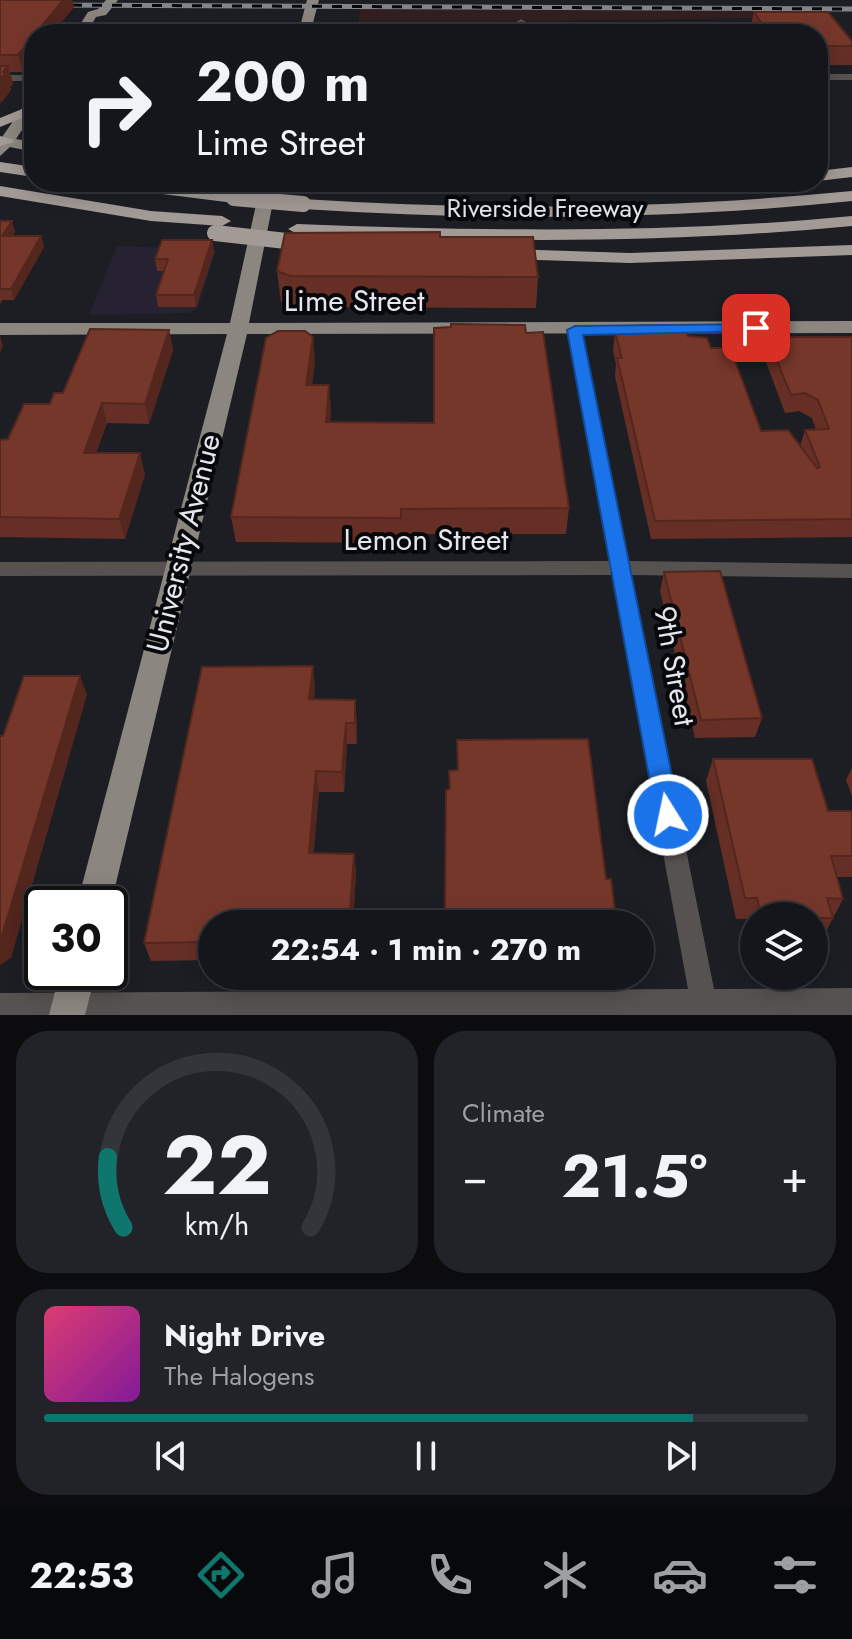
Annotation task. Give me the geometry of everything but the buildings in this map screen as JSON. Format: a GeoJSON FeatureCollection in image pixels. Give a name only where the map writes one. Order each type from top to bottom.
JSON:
{"type":"FeatureCollection","features":[{"type":"Feature","properties":{"kind":"highway"},"geometry":{"type":"LineString","coordinates":[[0,123],[24,110]]}},
{"type":"Feature","properties":{"kind":"highway"},"geometry":{"type":"LineString","coordinates":[[0,167],[24,170]]}},
{"type":"Feature","properties":{"kind":"highway"},"geometry":{"type":"LineString","coordinates":[[828,175],[852,172]]}},
{"type":"Feature","properties":{"kind":"highway"},"geometry":{"type":"LineString","coordinates":[[6,192],[151,216],[181,230],[218,227],[630,258],[852,250]]}},
{"type":"Feature","properties":{"kind":"highway","name":"Riverside Freeway"},"geometry":{"type":"LineString","coordinates":[[186,192],[436,214],[565,214],[852,196]]}},
{"type":"Feature","properties":{"kind":"highway","name":"Riverside Freeway"},"geometry":{"type":"LineString","coordinates":[[296,235],[582,236],[699,233],[852,221]]}},
{"type":"Feature","properties":{"kind":"main road"},"geometry":{"type":"LineString","coordinates":[[86,24],[87,12],[95,0]]}},
{"type":"Feature","properties":{"kind":"main road"},"geometry":{"type":"LineString","coordinates":[[87,24],[112,0]]}},
{"type":"Feature","properties":{"kind":"main road"},"geometry":{"type":"LineString","coordinates":[[307,24],[313,0]]}},
{"type":"Feature","properties":{"kind":"main road"},"geometry":{"type":"LineString","coordinates":[[2,145],[24,115]]}},
{"type":"Feature","properties":{"kind":"main road"},"geometry":{"type":"LineString","coordinates":[[2,145],[24,146]]}},
{"type":"Feature","properties":{"kind":"main road","name":"University Avenue"},"geometry":{"type":"LineString","coordinates":[[98,886],[175,570],[238,330],[267,192]]}},
{"type":"Feature","properties":{"kind":"main road","name":"Lime Street"},"geometry":{"type":"LineString","coordinates":[[0,329],[852,327]]}},
{"type":"Feature","properties":{"kind":"street"},"geometry":{"type":"LineString","coordinates":[[828,77],[852,77]]}},
{"type":"Feature","properties":{"kind":"street"},"geometry":{"type":"LineString","coordinates":[[0,78],[24,78]]}},
{"type":"Feature","properties":{"kind":"street","name":"9th Street"},"geometry":{"type":"LineString","coordinates":[[575,330],[704,1008]]}},
{"type":"Feature","properties":{"kind":"street","name":"Lemon Street"},"geometry":{"type":"LineString","coordinates":[[0,569],[622,568],[852,571]]}},
{"type":"Feature","properties":{"kind":"street"},"geometry":{"type":"LineString","coordinates":[[0,1007],[71,998],[704,1008],[852,1002]]}},
{"type":"Feature","properties":{"kind":"shaded area"},"geometry":{"type":"Polygon","coordinates":[[[360,9],[759,11],[765,18],[358,24],[360,9]]]}},
{"type":"Feature","properties":{"kind":"shaded area"},"geometry":{"type":"Polygon","coordinates":[[[117,246],[216,250],[198,308],[189,313],[89,315],[117,246]]]}},
{"type":"Feature","properties":{"kind":"railway"},"geometry":{"type":"LineString","coordinates":[[52,5],[852,9]]}},
{"type":"Feature","properties":{"kind":"route"},"geometry":{"type":"LineString","coordinates":[[668,815],[575,330],[756,328]]}}]}
